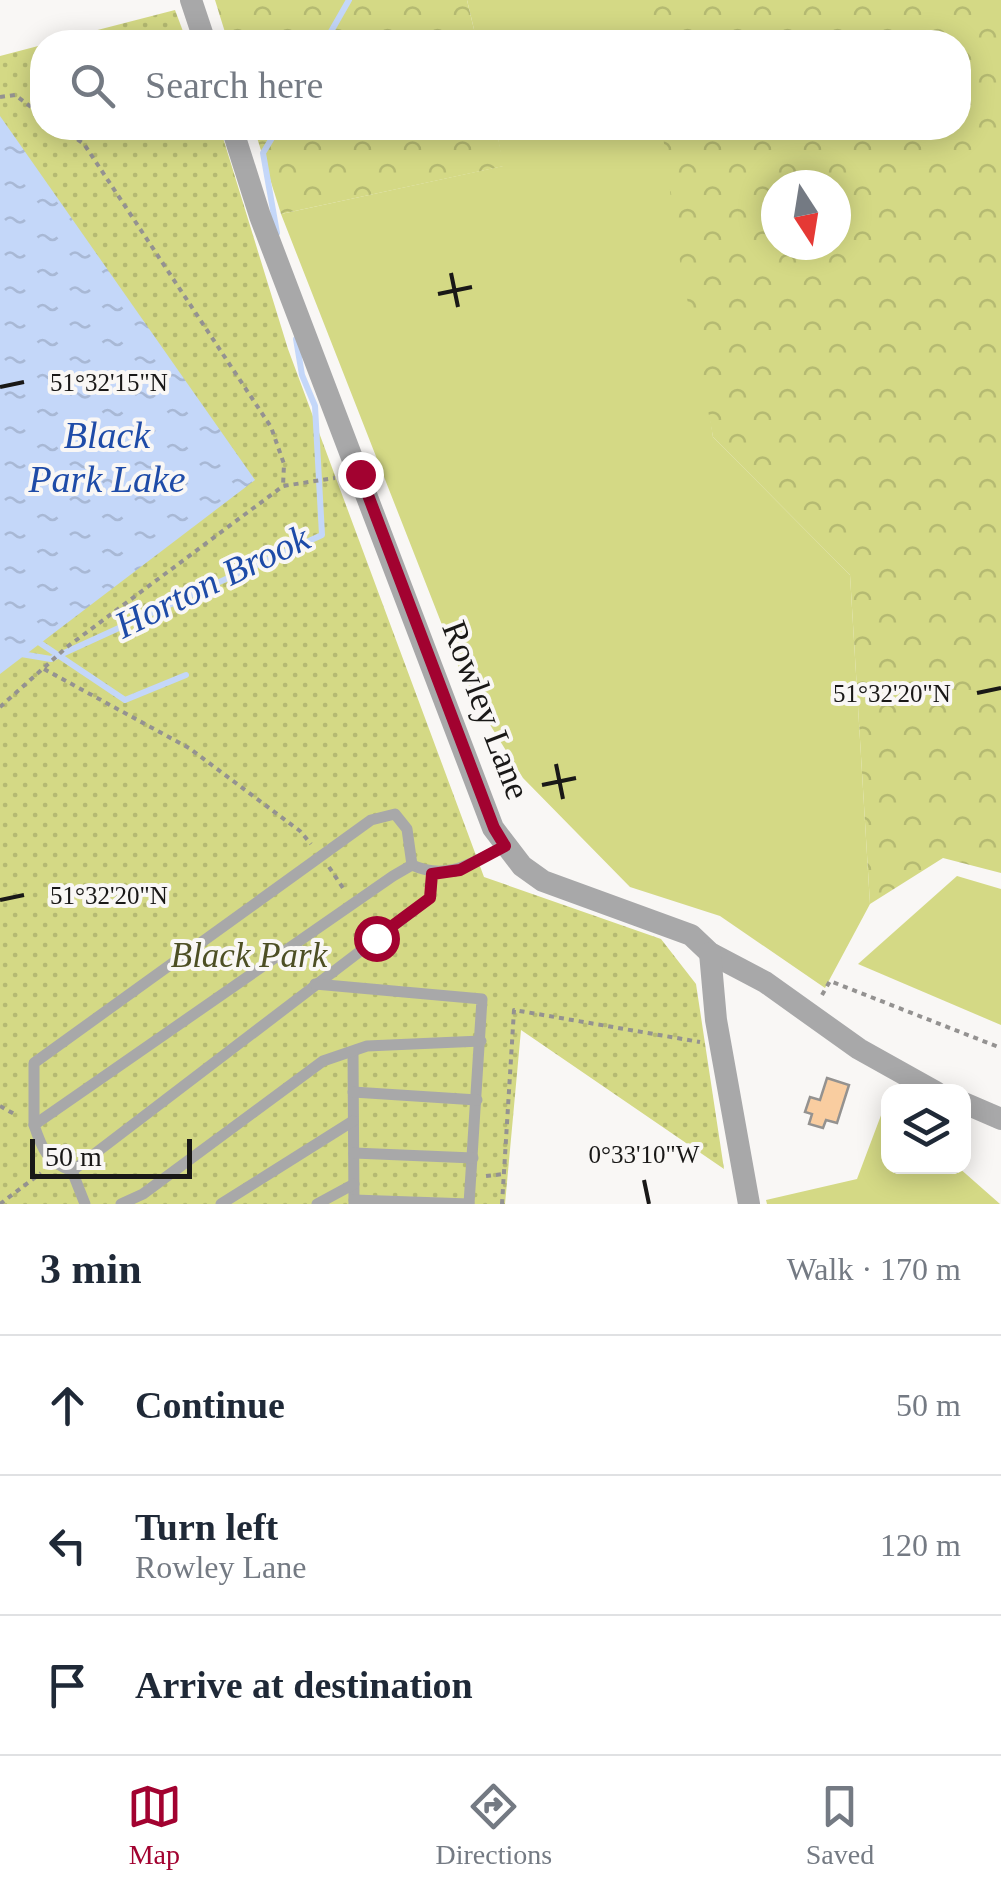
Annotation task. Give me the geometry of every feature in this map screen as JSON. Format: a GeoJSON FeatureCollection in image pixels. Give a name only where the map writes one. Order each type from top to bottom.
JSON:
{"type":"FeatureCollection","features":[{"type":"Feature","properties":{"kind":"street"},"geometry":{"type":"LineString","coordinates":[[191,0],[201,30]]}},
{"type":"Feature","properties":{"kind":"street","name":"Rowley Lane"},"geometry":{"type":"LineString","coordinates":[[236,140],[260,216],[494,828],[505,846],[543,881],[664,922],[691,936],[710,954],[765,982],[859,1048],[922,1084]]}},
{"type":"Feature","properties":{"kind":"street"},"geometry":{"type":"LineString","coordinates":[[710,954],[720,1045],[749,1204]]}},
{"type":"Feature","properties":{"kind":"street"},"geometry":{"type":"LineString","coordinates":[[971,1106],[1001,1120]]}},
{"type":"Feature","properties":{"kind":"lane"},"geometry":{"type":"LineString","coordinates":[[85,1204],[72,1171],[53,1164],[34,1124],[34,1063],[371,820],[395,814],[407,830],[412,864]]}},
{"type":"Feature","properties":{"kind":"lane"},"geometry":{"type":"LineString","coordinates":[[412,864],[432,874],[460,870],[505,846]]}},
{"type":"Feature","properties":{"kind":"lane"},"geometry":{"type":"LineString","coordinates":[[34,1124],[412,864]]}},
{"type":"Feature","properties":{"kind":"lane"},"geometry":{"type":"LineString","coordinates":[[72,1171],[430,898],[432,874]]}},
{"type":"Feature","properties":{"kind":"lane"},"geometry":{"type":"LineString","coordinates":[[316,984],[482,999],[469,1204],[354,1202],[353,1052]]}},
{"type":"Feature","properties":{"kind":"lane"},"geometry":{"type":"LineString","coordinates":[[121,1204],[142,1194],[322,1061],[367,1046],[481,1042]]}},
{"type":"Feature","properties":{"kind":"lane"},"geometry":{"type":"LineString","coordinates":[[353,1092],[476,1100]]}},
{"type":"Feature","properties":{"kind":"lane"},"geometry":{"type":"LineString","coordinates":[[220,1204],[353,1121]]}},
{"type":"Feature","properties":{"kind":"lane"},"geometry":{"type":"LineString","coordinates":[[354,1153],[473,1158]]}},
{"type":"Feature","properties":{"kind":"lane"},"geometry":{"type":"LineString","coordinates":[[317,1204],[354,1184]]}},
{"type":"Feature","properties":{"kind":"path"},"geometry":{"type":"LineString","coordinates":[[0,97],[15,96],[30,106]]}},
{"type":"Feature","properties":{"kind":"path"},"geometry":{"type":"LineString","coordinates":[[78,140],[271,427],[284,464],[283,486]]}},
{"type":"Feature","properties":{"kind":"path"},"geometry":{"type":"LineString","coordinates":[[0,707],[67,647],[283,486],[360,474]]}},
{"type":"Feature","properties":{"kind":"path"},"geometry":{"type":"LineString","coordinates":[[44,669],[189,748],[300,831],[353,903]]}},
{"type":"Feature","properties":{"kind":"path"},"geometry":{"type":"LineString","coordinates":[[830,981],[1001,1048]]}},
{"type":"Feature","properties":{"kind":"path"},"geometry":{"type":"LineString","coordinates":[[502,1204],[514,1010],[720,1045]]}},
{"type":"Feature","properties":{"kind":"path"},"geometry":{"type":"LineString","coordinates":[[0,1204],[53,1164]]}},
{"type":"Feature","properties":{"kind":"green space"},"geometry":{"type":"Polygon","coordinates":[[[215,0],[467,0],[474,30],[224,30],[215,0]]]}},
{"type":"Feature","properties":{"kind":"green space"},"geometry":{"type":"Polygon","coordinates":[[[467,0],[649,0],[653,30],[474,30],[467,0]]]}},
{"type":"Feature","properties":{"kind":"green space"},"geometry":{"type":"Polygon","coordinates":[[[646,0],[1001,0],[1001,873],[943,858],[870,904],[850,575],[713,437],[677,245],[664,140],[971,140],[971,30],[650,30],[646,0]]]}},
{"type":"Feature","properties":{"kind":"green space"},"geometry":{"type":"Polygon","coordinates":[[[175,10],[182,30],[98,30],[175,10]]]}},
{"type":"Feature","properties":{"kind":"green space","name":"Black Park"},"geometry":{"type":"Polygon","coordinates":[[[30,48],[30,140],[224,140],[288,349],[484,877],[661,939],[696,984],[724,1169],[521,1030],[505,1204],[0,1204],[0,56],[30,48]]]}},
{"type":"Feature","properties":{"kind":"green space"},"geometry":{"type":"Polygon","coordinates":[[[258,140],[499,140],[504,166],[281,214],[258,140]]]}},
{"type":"Feature","properties":{"kind":"green space"},"geometry":{"type":"Polygon","coordinates":[[[498,140],[670,140],[713,437],[850,575],[870,904],[825,988],[720,916],[630,887],[523,778],[466,686],[281,214],[503,166],[498,140]]]}},
{"type":"Feature","properties":{"kind":"green space"},"geometry":{"type":"Polygon","coordinates":[[[957,876],[1001,889],[1001,1025],[858,964],[957,876]]]}},
{"type":"Feature","properties":{"kind":"green space"},"geometry":{"type":"Polygon","coordinates":[[[881,1115],[881,1174],[966,1174],[1000,1204],[767,1204],[766,1200],[857,1179],[881,1115]]]}},
{"type":"Feature","properties":{"kind":"water","name":"Black Park Lake"},"geometry":{"type":"Polygon","coordinates":[[[0,116],[255,480],[0,674],[0,116]]]}},
{"type":"Feature","properties":{"kind":"building"},"geometry":{"type":"Polygon","coordinates":[[[827,1078],[849,1085],[837,1123],[826,1120],[823,1128],[809,1124],[812,1114],[805,1112],[810,1097],[820,1100],[827,1078]]]}},
{"type":"Feature","properties":{"kind":"waterway","name":"Horton Brook"},"geometry":{"type":"LineString","coordinates":[[332,30],[349,0]]}},
{"type":"Feature","properties":{"kind":"waterway","name":"Horton Brook"},"geometry":{"type":"LineString","coordinates":[[271,140],[263,153],[277,233]]}},
{"type":"Feature","properties":{"kind":"waterway","name":"Horton Brook"},"geometry":{"type":"LineString","coordinates":[[21,654],[51,659],[322,535],[315,406],[302,375],[296,339]]}},
{"type":"Feature","properties":{"kind":"waterway"},"geometry":{"type":"LineString","coordinates":[[40,643],[125,700],[186,675]]}},
{"type":"Feature","properties":{"kind":"route"},"geometry":{"type":"LineString","coordinates":[[360,474],[494,828],[505,846],[460,870],[432,874],[430,898],[376,938]]}}]}
